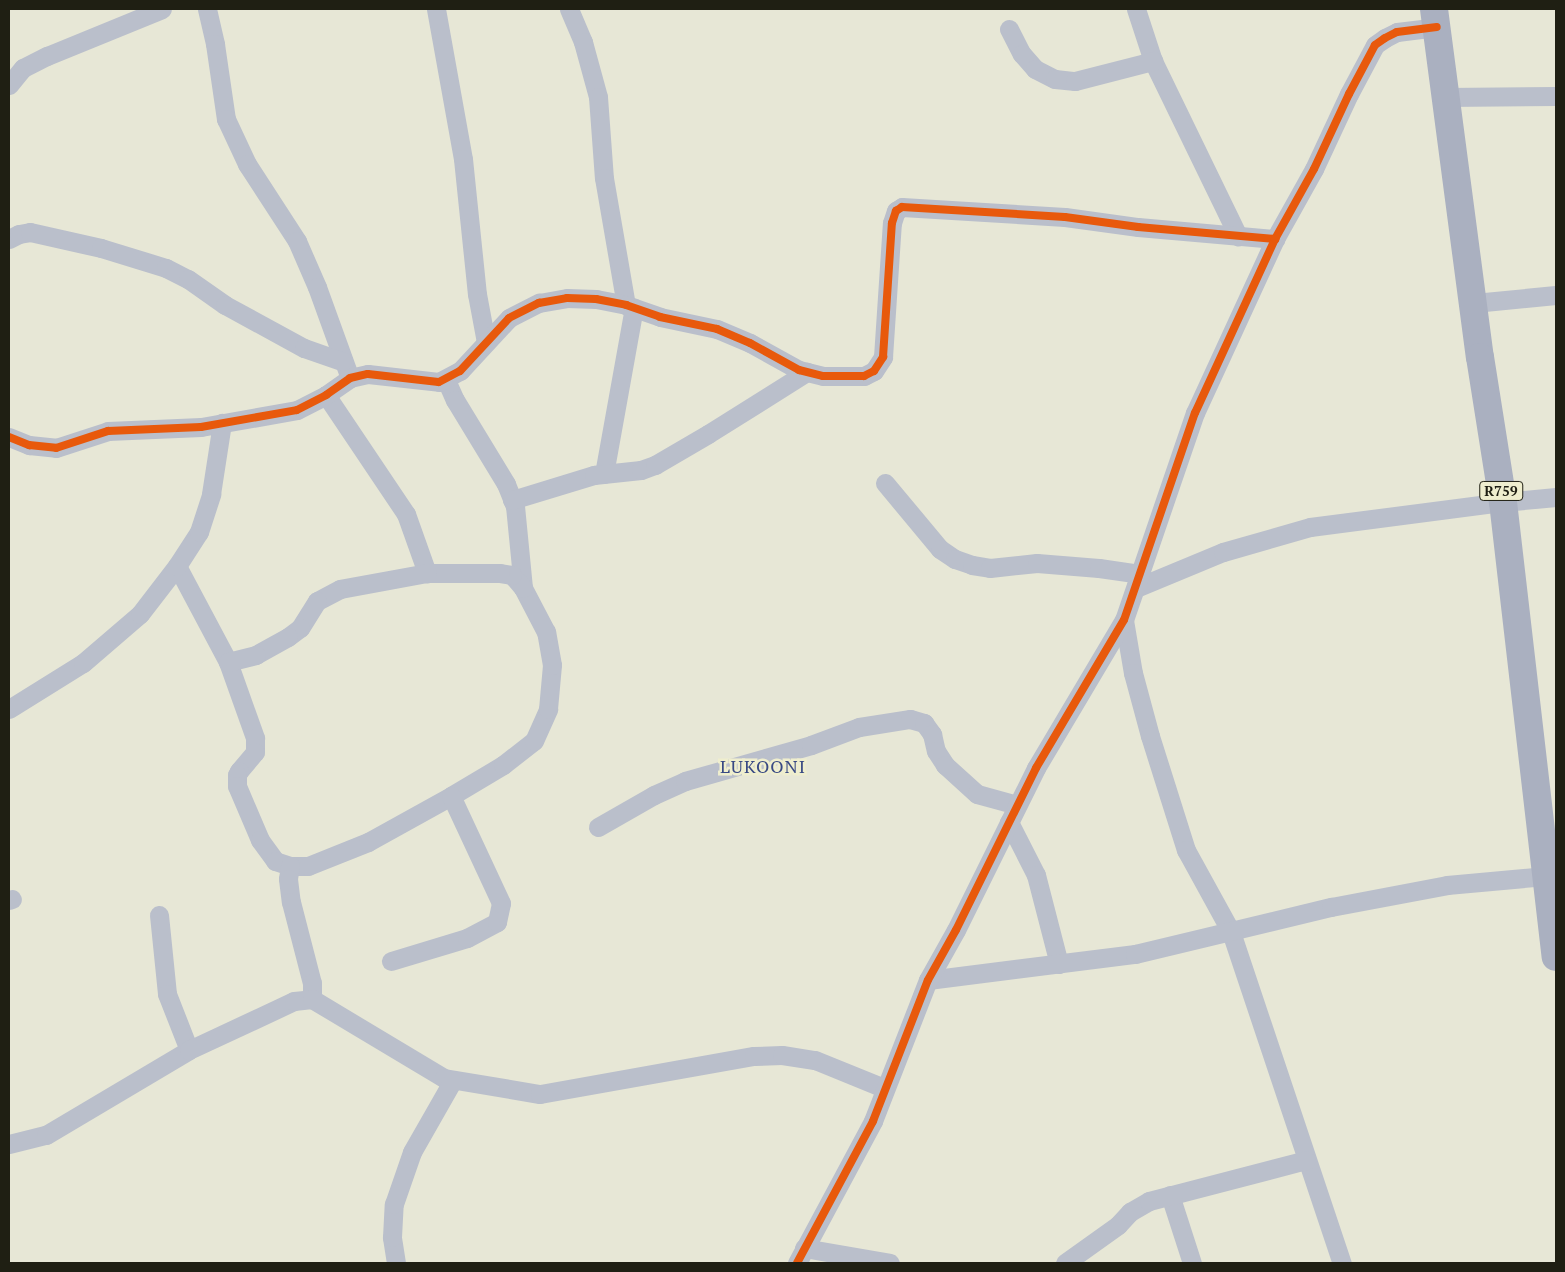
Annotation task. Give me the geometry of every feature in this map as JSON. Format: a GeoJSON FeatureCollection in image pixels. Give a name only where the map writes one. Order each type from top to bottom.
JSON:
{"type":"FeatureCollection","features":[{"type":"Feature","properties":{"kind":"main road","name":"R759"},"geometry":{"type":"LineString","coordinates":[[1435,18],[1480,357],[1548,808],[1546,876],[1556,956]]}},
{"type":"Feature","properties":{"kind":"street"},"geometry":{"type":"LineString","coordinates":[[9,85],[23,68],[47,56],[162,9]]}},
{"type":"Feature","properties":{"kind":"street"},"geometry":{"type":"LineString","coordinates":[[207,9],[215,44],[226,119],[247,164],[296,241],[317,287],[347,370]]}},
{"type":"Feature","properties":{"kind":"street"},"geometry":{"type":"LineString","coordinates":[[436,9],[463,159],[477,294],[486,342]]}},
{"type":"Feature","properties":{"kind":"street"},"geometry":{"type":"LineString","coordinates":[[569,9],[583,42],[598,97],[604,178],[630,306],[604,474]]}},
{"type":"Feature","properties":{"kind":"street"},"geometry":{"type":"LineString","coordinates":[[1136,9],[1153,61],[1238,236]]}},
{"type":"Feature","properties":{"kind":"street"},"geometry":{"type":"LineString","coordinates":[[890,1263],[801,1256],[873,1121],[884,1088],[928,980],[960,922],[1017,805],[1068,712],[1124,620],[1195,413],[1275,239],[1314,168],[1349,94],[1376,45],[1397,32],[1435,18]]}},
{"type":"Feature","properties":{"kind":"street"},"geometry":{"type":"LineString","coordinates":[[1009,29],[1022,54],[1035,68],[1055,79],[1075,81],[1153,61]]}},
{"type":"Feature","properties":{"kind":"street"},"geometry":{"type":"LineString","coordinates":[[1445,97],[1556,96]]}},
{"type":"Feature","properties":{"kind":"street"},"geometry":{"type":"LineString","coordinates":[[9,239],[18,234],[30,232],[101,248],[166,268],[188,279],[224,305],[347,370],[439,382],[460,372],[509,318],[539,303],[567,298],[596,299],[630,306],[660,316],[717,329],[750,343],[799,370],[823,376],[864,376],[874,371],[883,357],[892,223],[896,211],[902,207],[1065,218],[1138,227],[1275,239]]}},
{"type":"Feature","properties":{"kind":"street"},"geometry":{"type":"LineString","coordinates":[[1474,303],[1556,295]]}},
{"type":"Feature","properties":{"kind":"street"},"geometry":{"type":"LineString","coordinates":[[9,437],[29,445],[56,448],[108,430],[201,426],[297,410],[326,395],[347,370]]}},
{"type":"Feature","properties":{"kind":"street"},"geometry":{"type":"LineString","coordinates":[[512,500],[594,475],[642,470],[656,465],[807,372]]}},
{"type":"Feature","properties":{"kind":"street"},"geometry":{"type":"LineString","coordinates":[[446,380],[455,400],[506,484],[515,506],[523,588]]}},
{"type":"Feature","properties":{"kind":"street"},"geometry":{"type":"LineString","coordinates":[[326,395],[406,514],[427,573]]}},
{"type":"Feature","properties":{"kind":"street"},"geometry":{"type":"LineString","coordinates":[[9,709],[83,662],[140,614],[177,566],[199,532],[210,494],[222,423]]}},
{"type":"Feature","properties":{"kind":"street"},"geometry":{"type":"LineString","coordinates":[[885,483],[940,549],[955,559],[972,565],[990,568],[1037,563],[1099,568],[1138,581],[1223,552],[1310,527],[1556,497]]}},
{"type":"Feature","properties":{"kind":"street"},"geometry":{"type":"LineString","coordinates":[[177,566],[228,662],[256,746],[251,758],[236,776],[237,786],[260,840],[268,853],[275,861],[290,866],[308,866],[368,842],[503,765],[534,741],[548,709],[552,664],[546,632],[523,588],[512,575],[500,573],[427,573],[340,589],[317,601],[300,628],[288,637],[256,655],[228,662]]}},
{"type":"Feature","properties":{"kind":"street"},"geometry":{"type":"LineString","coordinates":[[1124,620],[1133,673],[1150,736],[1186,850],[1231,932],[1342,1263]]}},
{"type":"Feature","properties":{"kind":"street"},"geometry":{"type":"LineString","coordinates":[[598,827],[654,795],[685,781],[811,745],[859,727],[910,718],[924,723],[932,734],[936,751],[945,765],[977,794],[1017,805]]}},
{"type":"Feature","properties":{"kind":"street"},"geometry":{"type":"LineString","coordinates":[[391,961],[467,938],[497,922],[501,903],[451,796]]}},
{"type":"Feature","properties":{"kind":"street"},"geometry":{"type":"LineString","coordinates":[[1009,822],[1036,875],[1059,964]]}},
{"type":"Feature","properties":{"kind":"street"},"geometry":{"type":"LineString","coordinates":[[290,866],[288,879],[291,902],[312,983],[312,999]]}},
{"type":"Feature","properties":{"kind":"street"},"geometry":{"type":"LineString","coordinates":[[928,980],[1135,954],[1331,907],[1447,885],[1546,876]]}},
{"type":"Feature","properties":{"kind":"street"},"geometry":{"type":"LineString","coordinates":[[159,915],[167,994],[190,1050]]}},
{"type":"Feature","properties":{"kind":"street"},"geometry":{"type":"LineString","coordinates":[[9,1144],[46,1135],[190,1050],[294,1001],[312,999],[444,1078],[540,1094],[754,1056],[782,1055],[815,1060],[884,1088]]}},
{"type":"Feature","properties":{"kind":"street"},"geometry":{"type":"LineString","coordinates":[[396,1263],[392,1237],[394,1204],[412,1152],[453,1080]]}},
{"type":"Feature","properties":{"kind":"street"},"geometry":{"type":"LineString","coordinates":[[1065,1263],[1118,1225],[1136,1207],[1149,1200],[1306,1160]]}},
{"type":"Feature","properties":{"kind":"street"},"geometry":{"type":"LineString","coordinates":[[1170,1195],[1192,1263]]}},
{"type":"Feature","properties":{"kind":"cycle path"},"geometry":{"type":"LineString","coordinates":[[797,1263],[873,1121],[928,980],[956,930],[1036,768],[1124,620],[1195,413],[1275,239],[1314,169],[1349,94],[1375,45],[1397,32],[1437,27]]}},
{"type":"Feature","properties":{"kind":"cycle path"},"geometry":{"type":"LineString","coordinates":[[9,437],[29,445],[56,448],[108,431],[201,427],[297,410],[326,395],[350,378],[368,374],[439,382],[460,371],[509,318],[539,303],[567,298],[596,299],[626,305],[660,317],[717,329],[750,343],[799,370],[823,376],[864,376],[874,371],[883,357],[892,223],[896,211],[902,207],[1065,217],[1138,227],[1275,239]]}},
{"type":"Feature","properties":{"kind":"district","name":"LUKOONI"},"geometry":{"type":"Point","coordinates":[763,766]}}]}
